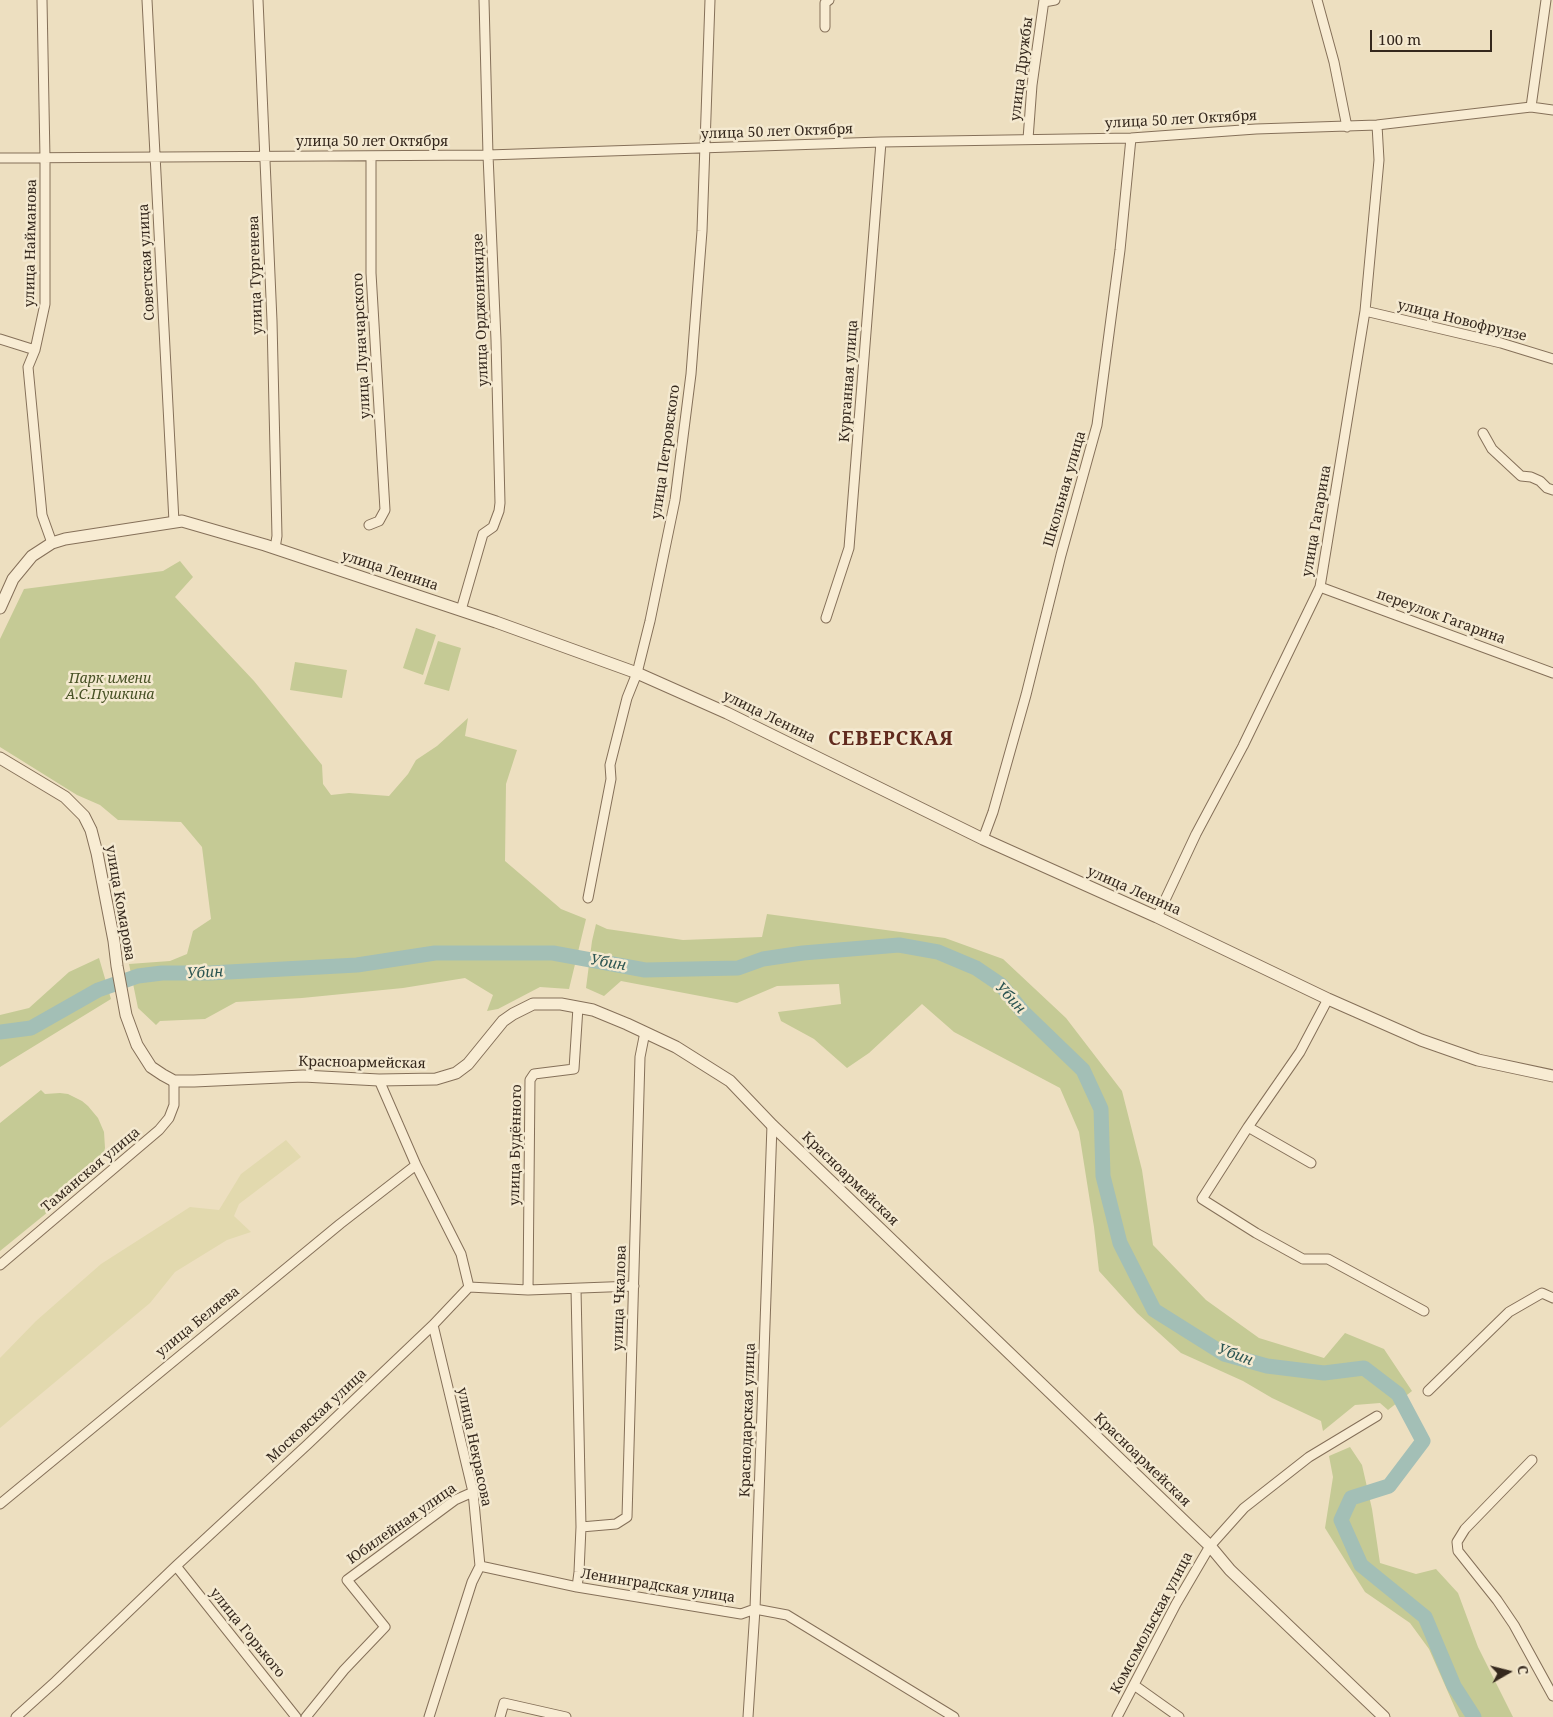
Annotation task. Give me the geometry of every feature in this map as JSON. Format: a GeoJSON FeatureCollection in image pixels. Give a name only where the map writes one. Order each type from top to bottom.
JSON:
{"type":"FeatureCollection","features":[{"type":"Feature","properties":{"kind":"street","name":"улица Найманова"},"geometry":{"type":"LineString","coordinates":[[42,0],[46,158],[45,304],[35,350],[28,367],[42,515],[52,543]]}},
{"type":"Feature","properties":{"kind":"street","name":"Советская улица"},"geometry":{"type":"LineString","coordinates":[[147,0],[174,522]]}},
{"type":"Feature","properties":{"kind":"street","name":"улица Тургенева"},"geometry":{"type":"LineString","coordinates":[[258,0],[272,321],[277,536],[275,548]]}},
{"type":"Feature","properties":{"kind":"street","name":"улица Орджоникидзе"},"geometry":{"type":"LineString","coordinates":[[461,610],[483,534],[492,528],[500,503],[484,0]]}},
{"type":"Feature","properties":{"kind":"street","name":"улица Петровского"},"geometry":{"type":"LineString","coordinates":[[588,898],[611,779],[610,766],[627,698],[637,673],[650,621],[675,500],[692,374],[702,230],[710,0]]}},
{"type":"Feature","properties":{"kind":"street"},"geometry":{"type":"LineString","coordinates":[[825,27],[825,3],[829,0]]}},
{"type":"Feature","properties":{"kind":"street","name":"улица Дружбы"},"geometry":{"type":"LineString","coordinates":[[1028,139],[1032,85],[1044,1],[1055,0]]}},
{"type":"Feature","properties":{"kind":"street"},"geometry":{"type":"LineString","coordinates":[[1317,0],[1334,62],[1347,127]]}},
{"type":"Feature","properties":{"kind":"street"},"geometry":{"type":"LineString","coordinates":[[1530,107],[1546,0]]}},
{"type":"Feature","properties":{"kind":"street","name":"улица 50 лет Октября"},"geometry":{"type":"LineString","coordinates":[[0,158],[488,155],[881,142],[1131,138],[1256,129],[1377,125],[1530,107],[1553,110]]}},
{"type":"Feature","properties":{"kind":"street","name":"улица Гагарина"},"geometry":{"type":"LineString","coordinates":[[1157,917],[1196,834],[1243,746],[1320,587],[1365,312],[1379,160],[1377,125]]}},
{"type":"Feature","properties":{"kind":"street","name":"Школьная улица"},"geometry":{"type":"LineString","coordinates":[[983,839],[1026,696],[1061,555],[1097,425],[1120,250],[1131,138]]}},
{"type":"Feature","properties":{"kind":"street","name":"Курганная улица"},"geometry":{"type":"LineString","coordinates":[[826,618],[849,548],[881,142]]}},
{"type":"Feature","properties":{"kind":"street","name":"улица Луначарского"},"geometry":{"type":"LineString","coordinates":[[369,525],[379,521],[385,510],[371,273],[371,157]]}},
{"type":"Feature","properties":{"kind":"street","name":"улица Новофрунзе"},"geometry":{"type":"LineString","coordinates":[[1365,312],[1501,343],[1553,359]]}},
{"type":"Feature","properties":{"kind":"street"},"geometry":{"type":"LineString","coordinates":[[0,339],[35,350]]}},
{"type":"Feature","properties":{"kind":"street"},"geometry":{"type":"LineString","coordinates":[[1483,433],[1492,449],[1520,476],[1531,477],[1540,481],[1546,488],[1553,490]]}},
{"type":"Feature","properties":{"kind":"street","name":"улица Ленина"},"geometry":{"type":"LineString","coordinates":[[0,608],[14,579],[32,556],[52,543],[92,534],[182,521],[275,548],[461,610],[637,673],[727,713],[983,839],[1157,917],[1328,999],[1421,1040],[1470,1057],[1553,1076]]}},
{"type":"Feature","properties":{"kind":"street","name":"переулок Гагарина"},"geometry":{"type":"LineString","coordinates":[[1320,587],[1553,673]]}},
{"type":"Feature","properties":{"kind":"street","name":"улица Комарова"},"geometry":{"type":"LineString","coordinates":[[0,758],[65,797],[84,816],[91,830],[97,853],[126,1015],[137,1045],[151,1067],[174,1080]]}},
{"type":"Feature","properties":{"kind":"street"},"geometry":{"type":"LineString","coordinates":[[1328,999],[1300,1052],[1202,1198],[1256,1233],[1303,1259],[1328,1259],[1424,1311]]}},
{"type":"Feature","properties":{"kind":"street","name":"Красноармейская"},"geometry":{"type":"LineString","coordinates":[[174,1080],[303,1076],[379,1080],[436,1079],[456,1073],[468,1064],[503,1020],[533,1004],[561,1004],[593,1010],[676,1047],[730,1081],[772,1125],[1210,1546],[1230,1570],[1384,1717]]}},
{"type":"Feature","properties":{"kind":"street","name":"улица Будённого"},"geometry":{"type":"LineString","coordinates":[[528,1290],[530,1080],[534,1074],[574,1069],[578,1007]]}},
{"type":"Feature","properties":{"kind":"street","name":"улица Чкалова"},"geometry":{"type":"LineString","coordinates":[[581,1527],[616,1524],[627,1517],[640,1057],[645,1032]]}},
{"type":"Feature","properties":{"kind":"street","name":"Таманская улица"},"geometry":{"type":"LineString","coordinates":[[0,1265],[159,1130],[169,1118],[174,1106],[174,1080]]}},
{"type":"Feature","properties":{"kind":"street"},"geometry":{"type":"LineString","coordinates":[[379,1080],[416,1165],[461,1254],[468,1287],[528,1290],[634,1286]]}},
{"type":"Feature","properties":{"kind":"street","name":"Краснодарская улица"},"geometry":{"type":"LineString","coordinates":[[748,1717],[755,1609],[772,1125]]}},
{"type":"Feature","properties":{"kind":"street"},"geometry":{"type":"LineString","coordinates":[[1248,1127],[1311,1163]]}},
{"type":"Feature","properties":{"kind":"street","name":"улица Беляева"},"geometry":{"type":"LineString","coordinates":[[0,1504],[332,1230],[416,1165]]}},
{"type":"Feature","properties":{"kind":"street","name":"Московская улица"},"geometry":{"type":"LineString","coordinates":[[16,1717],[433,1325],[468,1287]]}},
{"type":"Feature","properties":{"kind":"street"},"geometry":{"type":"LineString","coordinates":[[576,1289],[581,1527],[577,1587]]}},
{"type":"Feature","properties":{"kind":"street"},"geometry":{"type":"LineString","coordinates":[[1428,1391],[1509,1312],[1542,1293],[1553,1298]]}},
{"type":"Feature","properties":{"kind":"street","name":"улица Некрасова"},"geometry":{"type":"LineString","coordinates":[[429,1717],[472,1582],[480,1566],[473,1492],[433,1325]]}},
{"type":"Feature","properties":{"kind":"street","name":"Комсомольская улица"},"geometry":{"type":"LineString","coordinates":[[1118,1717],[1176,1604],[1210,1546],[1244,1508],[1309,1457],[1377,1416]]}},
{"type":"Feature","properties":{"kind":"street"},"geometry":{"type":"LineString","coordinates":[[1532,1460],[1465,1528],[1457,1542],[1458,1551],[1514,1624],[1553,1696]]}},
{"type":"Feature","properties":{"kind":"street","name":"Юбилейная улица"},"geometry":{"type":"LineString","coordinates":[[306,1717],[344,1670],[385,1627],[347,1580],[456,1500],[473,1492]]}},
{"type":"Feature","properties":{"kind":"street","name":"улица Горького"},"geometry":{"type":"LineString","coordinates":[[176,1566],[296,1717]]}},
{"type":"Feature","properties":{"kind":"street","name":"Ленинградская улица"},"geometry":{"type":"LineString","coordinates":[[480,1566],[577,1587],[741,1614],[755,1609],[787,1615],[954,1717]]}},
{"type":"Feature","properties":{"kind":"street"},"geometry":{"type":"LineString","coordinates":[[1134,1686],[1179,1717]]}},
{"type":"Feature","properties":{"kind":"street"},"geometry":{"type":"LineString","coordinates":[[500,1717],[504,1703],[566,1717]]}},
{"type":"Feature","properties":{"kind":"shaded area"},"geometry":{"type":"Polygon","coordinates":[[[286,1140],[301,1157],[239,1204],[234,1216],[251,1232],[227,1240],[175,1272],[150,1303],[0,1428],[0,1358],[36,1321],[101,1264],[190,1207],[219,1210],[241,1174],[286,1140]]]}},
{"type":"Feature","properties":{"kind":"green space","name":"Парк имени А.С.Пушкина"},"geometry":{"type":"Polygon","coordinates":[[[180,561],[193,577],[175,597],[254,681],[322,765],[323,784],[331,795],[349,793],[389,796],[408,774],[416,760],[437,746],[468,718],[465,736],[517,750],[506,784],[505,861],[561,909],[586,919],[569,989],[540,987],[498,1009],[487,1011],[493,995],[465,978],[403,988],[302,998],[236,1002],[205,1019],[160,1021],[156,1025],[138,1008],[129,964],[170,961],[187,954],[193,931],[211,919],[202,847],[181,822],[118,820],[100,805],[77,795],[0,747],[0,639],[24,589],[163,571],[180,561]]]}},
{"type":"Feature","properties":{"kind":"green space"},"geometry":{"type":"Polygon","coordinates":[[[416,628],[436,635],[423,675],[403,668],[416,628]]]}},
{"type":"Feature","properties":{"kind":"green space"},"geometry":{"type":"Polygon","coordinates":[[[438,641],[461,648],[449,691],[424,684],[438,641]]]}},
{"type":"Feature","properties":{"kind":"green space"},"geometry":{"type":"Polygon","coordinates":[[[295,662],[347,670],[342,698],[290,690],[295,662]]]}},
{"type":"Feature","properties":{"kind":"green space"},"geometry":{"type":"Polygon","coordinates":[[[767,914],[945,938],[1003,959],[1066,1018],[1122,1091],[1142,1170],[1153,1245],[1206,1300],[1259,1338],[1324,1358],[1345,1333],[1384,1349],[1412,1391],[1388,1410],[1380,1403],[1355,1405],[1323,1431],[1321,1421],[1272,1398],[1243,1381],[1181,1353],[1137,1313],[1099,1271],[1079,1132],[1060,1088],[954,1032],[922,1004],[869,1053],[847,1068],[814,1039],[781,1021],[778,1012],[841,1004],[839,984],[777,986],[737,1003],[621,981],[604,996],[586,988],[596,924],[607,929],[683,940],[762,937],[767,914]]]}},
{"type":"Feature","properties":{"kind":"green space"},"geometry":{"type":"Polygon","coordinates":[[[99,958],[111,999],[0,1067],[0,1015],[29,1008],[69,972],[99,958]]]}},
{"type":"Feature","properties":{"kind":"green space"},"geometry":{"type":"Polygon","coordinates":[[[41,1090],[45,1094],[68,1094],[88,1106],[98,1118],[104,1132],[105,1148],[103,1156],[97,1170],[86,1181],[0,1251],[0,1123],[41,1090]]]}},
{"type":"Feature","properties":{"kind":"green space"},"geometry":{"type":"Polygon","coordinates":[[[1350,1447],[1362,1465],[1372,1509],[1380,1563],[1416,1574],[1436,1569],[1458,1593],[1478,1647],[1513,1717],[1459,1717],[1429,1649],[1410,1623],[1365,1592],[1325,1528],[1333,1477],[1329,1456],[1350,1447]]]}},
{"type":"Feature","properties":{"kind":"waterway","name":"Убин"},"geometry":{"type":"LineString","coordinates":[[0,1032],[31,1028],[98,990],[138,976],[162,973],[210,973],[357,965],[435,953],[553,953],[645,970],[738,968],[763,959],[803,953],[899,945],[938,952],[976,968],[1001,985],[1024,1013],[1083,1070],[1101,1109],[1103,1176],[1120,1243],[1154,1310],[1224,1354],[1267,1366],[1324,1373],[1364,1368],[1398,1394],[1423,1441],[1389,1486],[1351,1498],[1341,1520],[1361,1565],[1425,1617],[1454,1686],[1474,1717]]}},
{"type":"Feature","properties":{"kind":"district","name":"СЕВЕРСКАЯ"},"geometry":{"type":"Point","coordinates":[891,740]}}]}
